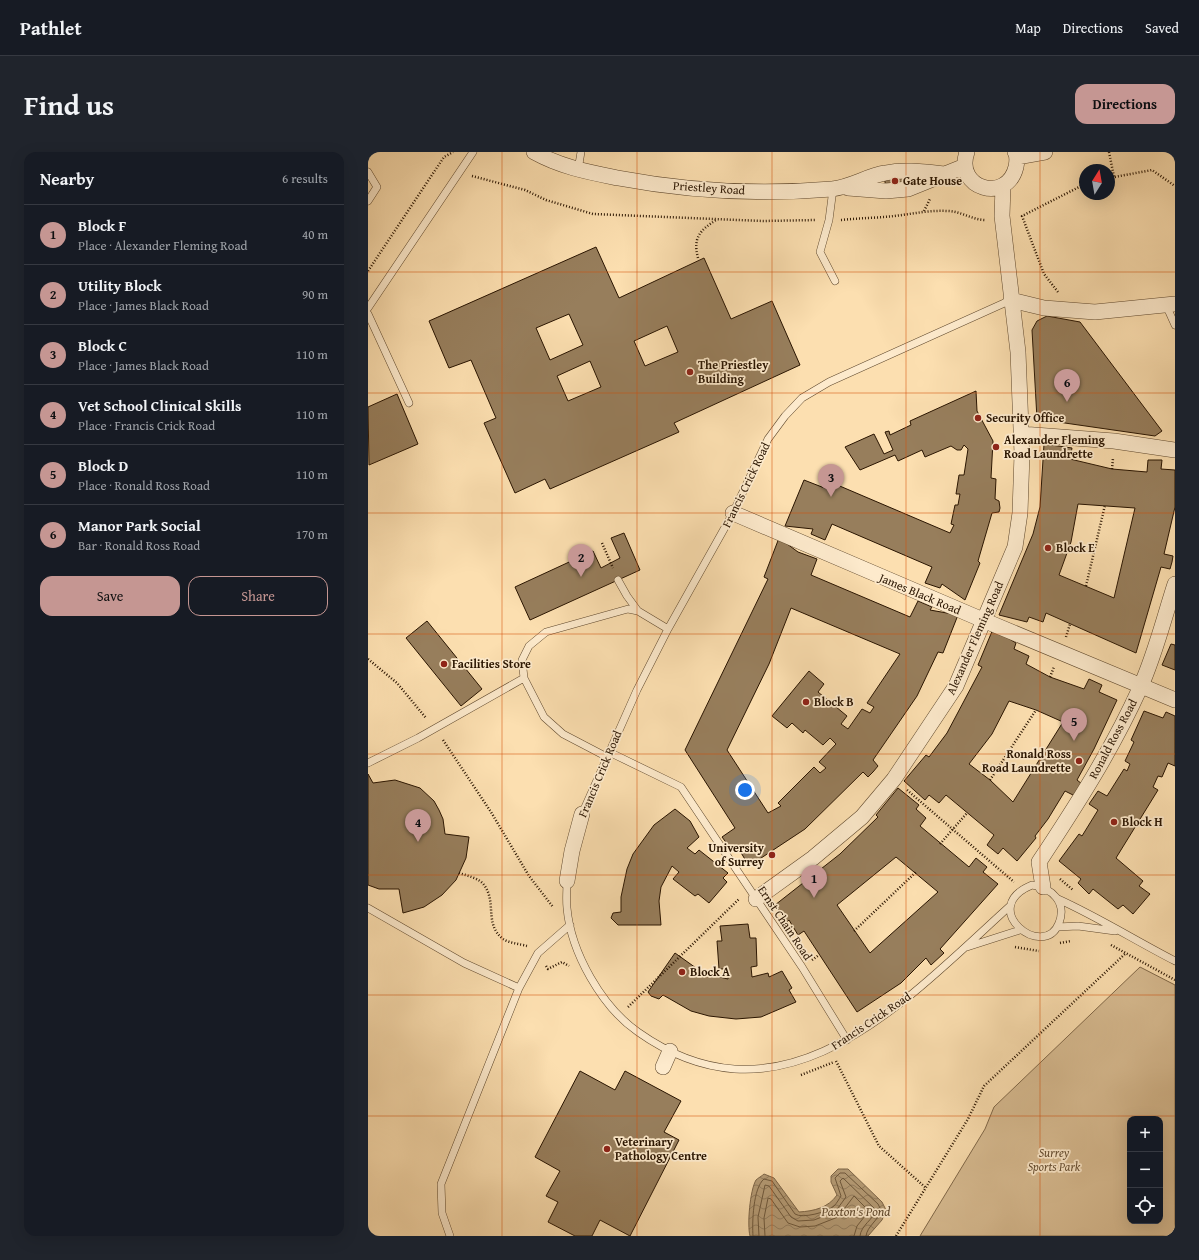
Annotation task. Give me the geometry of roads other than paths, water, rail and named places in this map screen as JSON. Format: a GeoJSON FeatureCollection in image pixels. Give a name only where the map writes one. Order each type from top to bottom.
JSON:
{"type":"FeatureCollection","features":[{"type":"Feature","properties":{"kind":"street","name":"Priestley Road"},"geometry":{"type":"LineString","coordinates":[[534,152],[554,162],[578,170],[641,182],[680,187],[739,191],[837,188],[886,191],[908,189],[945,174],[966,159]]}},
{"type":"Feature","properties":{"kind":"street"},"geometry":{"type":"LineString","coordinates":[[966,159],[972,182],[979,187],[992,189],[1003,186],[1014,173],[1016,154],[1045,152]]}},
{"type":"Feature","properties":{"kind":"street","name":"Alexander Fleming Road"},"geometry":{"type":"LineString","coordinates":[[752,894],[813,858],[862,817],[894,779],[956,686],[1015,547],[1022,474],[1021,434],[1018,352],[1002,216],[1003,186]]}},
{"type":"Feature","properties":{"kind":"street"},"geometry":{"type":"LineString","coordinates":[[1011,300],[1044,308],[1095,312],[1171,304]]}},
{"type":"Feature","properties":{"kind":"street"},"geometry":{"type":"LineString","coordinates":[[1021,434],[1114,441],[1175,450]]}},
{"type":"Feature","properties":{"kind":"street","name":"James Black Road"},"geometry":{"type":"LineString","coordinates":[[733,513],[1175,700]]}},
{"type":"Feature","properties":{"kind":"street","name":"Ronald Ross Road"},"geometry":{"type":"LineString","coordinates":[[1043,887],[1039,862],[1086,791],[1123,724],[1141,686],[1175,584]]}},
{"type":"Feature","properties":{"kind":"street","name":"Francis Crick Road"},"geometry":{"type":"LineString","coordinates":[[567,881],[572,851],[582,814]]}},
{"type":"Feature","properties":{"kind":"street"},"geometry":{"type":"LineString","coordinates":[[663,1067],[670,1052]]}},
{"type":"Feature","properties":{"kind":"lane"},"geometry":{"type":"LineString","coordinates":[[368,308],[473,152]]}},
{"type":"Feature","properties":{"kind":"lane"},"geometry":{"type":"LineString","coordinates":[[578,170],[581,152]]}},
{"type":"Feature","properties":{"kind":"lane"},"geometry":{"type":"LineString","coordinates":[[368,172],[376,187],[368,201]]}},
{"type":"Feature","properties":{"kind":"lane"},"geometry":{"type":"LineString","coordinates":[[835,281],[820,252],[830,220],[837,188]]}},
{"type":"Feature","properties":{"kind":"lane","name":"Francis Crick Road"},"geometry":{"type":"LineString","coordinates":[[582,814],[608,754],[668,630],[733,513],[768,439],[784,416],[802,398],[829,382],[1011,300]]}},
{"type":"Feature","properties":{"kind":"lane"},"geometry":{"type":"LineString","coordinates":[[1171,304],[1175,325]]}},
{"type":"Feature","properties":{"kind":"lane"},"geometry":{"type":"LineString","coordinates":[[368,314],[409,403]]}},
{"type":"Feature","properties":{"kind":"lane"},"geometry":{"type":"LineString","coordinates":[[618,580],[638,611]]}},
{"type":"Feature","properties":{"kind":"lane"},"geometry":{"type":"LineString","coordinates":[[368,763],[435,728],[524,678],[522,660],[525,653],[533,641],[546,632],[628,609],[638,611],[668,630]]}},
{"type":"Feature","properties":{"kind":"lane","name":"Ernst Chain Road"},"geometry":{"type":"LineString","coordinates":[[524,678],[544,718],[563,734],[681,787],[802,967],[847,1040]]}},
{"type":"Feature","properties":{"kind":"lane","name":"Francis Crick Road"},"geometry":{"type":"LineString","coordinates":[[567,881],[567,909],[575,942],[589,974],[611,1009],[640,1034],[670,1052],[715,1066],[750,1069],[765,1069],[797,1063],[826,1051],[847,1040],[890,1011],[922,986],[1010,906]]}},
{"type":"Feature","properties":{"kind":"lane"},"geometry":{"type":"LineString","coordinates":[[1058,899],[1061,912],[1057,927],[1051,934],[1045,937],[1028,935],[1020,930],[1010,915],[1010,906],[1022,889],[1032,884],[1043,887],[1058,899],[1084,910],[1119,932],[1175,961]]}},
{"type":"Feature","properties":{"kind":"lane"},"geometry":{"type":"LineString","coordinates":[[368,908],[464,963],[519,988]]}},
{"type":"Feature","properties":{"kind":"lane"},"geometry":{"type":"LineString","coordinates":[[450,1236],[442,1213],[441,1184],[519,988],[538,953],[570,925]]}},
{"type":"Feature","properties":{"kind":"lane"},"geometry":{"type":"LineString","coordinates":[[1057,927],[1078,926],[1119,932]]}},
{"type":"Feature","properties":{"kind":"lane","name":"Francis Crick Road"},"geometry":{"type":"LineString","coordinates":[[965,948],[1020,930]]}},
{"type":"Feature","properties":{"kind":"water","name":"Paxton's Pond"},"geometry":{"type":"Polygon","coordinates":[[[838,1169],[848,1169],[882,1202],[886,1210],[882,1220],[868,1236],[750,1236],[749,1224],[752,1191],[758,1178],[764,1174],[774,1178],[799,1212],[805,1212],[825,1206],[837,1195],[831,1182],[831,1176],[838,1169]]]}},
{"type":"Feature","properties":{"kind":"place","name":"Gate House"},"geometry":{"type":"Point","coordinates":[895,181]}},
{"type":"Feature","properties":{"kind":"place","name":"The Priestley Building"},"geometry":{"type":"Point","coordinates":[690,372]}},
{"type":"Feature","properties":{"kind":"place","name":"Manor Park Social"},"geometry":{"type":"Point","coordinates":[1067,402]}},
{"type":"Feature","properties":{"kind":"place","name":"Security Office"},"geometry":{"type":"Point","coordinates":[978,418]}},
{"type":"Feature","properties":{"kind":"place","name":"Alexander Fleming Road Laundrette"},"geometry":{"type":"Point","coordinates":[996,447]}},
{"type":"Feature","properties":{"kind":"place","name":"Block C"},"geometry":{"type":"Point","coordinates":[831,497]}},
{"type":"Feature","properties":{"kind":"place","name":"Block E"},"geometry":{"type":"Point","coordinates":[1048,548]}},
{"type":"Feature","properties":{"kind":"place","name":"Utility Block"},"geometry":{"type":"Point","coordinates":[581,577]}},
{"type":"Feature","properties":{"kind":"place","name":"Facilities Store"},"geometry":{"type":"Point","coordinates":[444,664]}},
{"type":"Feature","properties":{"kind":"place","name":"Block B"},"geometry":{"type":"Point","coordinates":[806,702]}},
{"type":"Feature","properties":{"kind":"place","name":"Block D"},"geometry":{"type":"Point","coordinates":[1074,741]}},
{"type":"Feature","properties":{"kind":"place","name":"Ronald Ross Road Laundrette"},"geometry":{"type":"Point","coordinates":[1079,761]}},
{"type":"Feature","properties":{"kind":"place","name":"Block H"},"geometry":{"type":"Point","coordinates":[1114,822]}},
{"type":"Feature","properties":{"kind":"place","name":"Vet School Clinical Skills"},"geometry":{"type":"Point","coordinates":[418,842]}},
{"type":"Feature","properties":{"kind":"place","name":"University of Surrey"},"geometry":{"type":"Point","coordinates":[772,855]}},
{"type":"Feature","properties":{"kind":"place","name":"Block F"},"geometry":{"type":"Point","coordinates":[814,898]}},
{"type":"Feature","properties":{"kind":"place","name":"Block A"},"geometry":{"type":"Point","coordinates":[682,972]}},
{"type":"Feature","properties":{"kind":"place","name":"Veterinary Pathology Centre"},"geometry":{"type":"Point","coordinates":[607,1149]}},
{"type":"Feature","properties":{"kind":"park label","name":"Surrey Sports Park"},"geometry":{"type":"Point","coordinates":[1054,1160]}}]}
